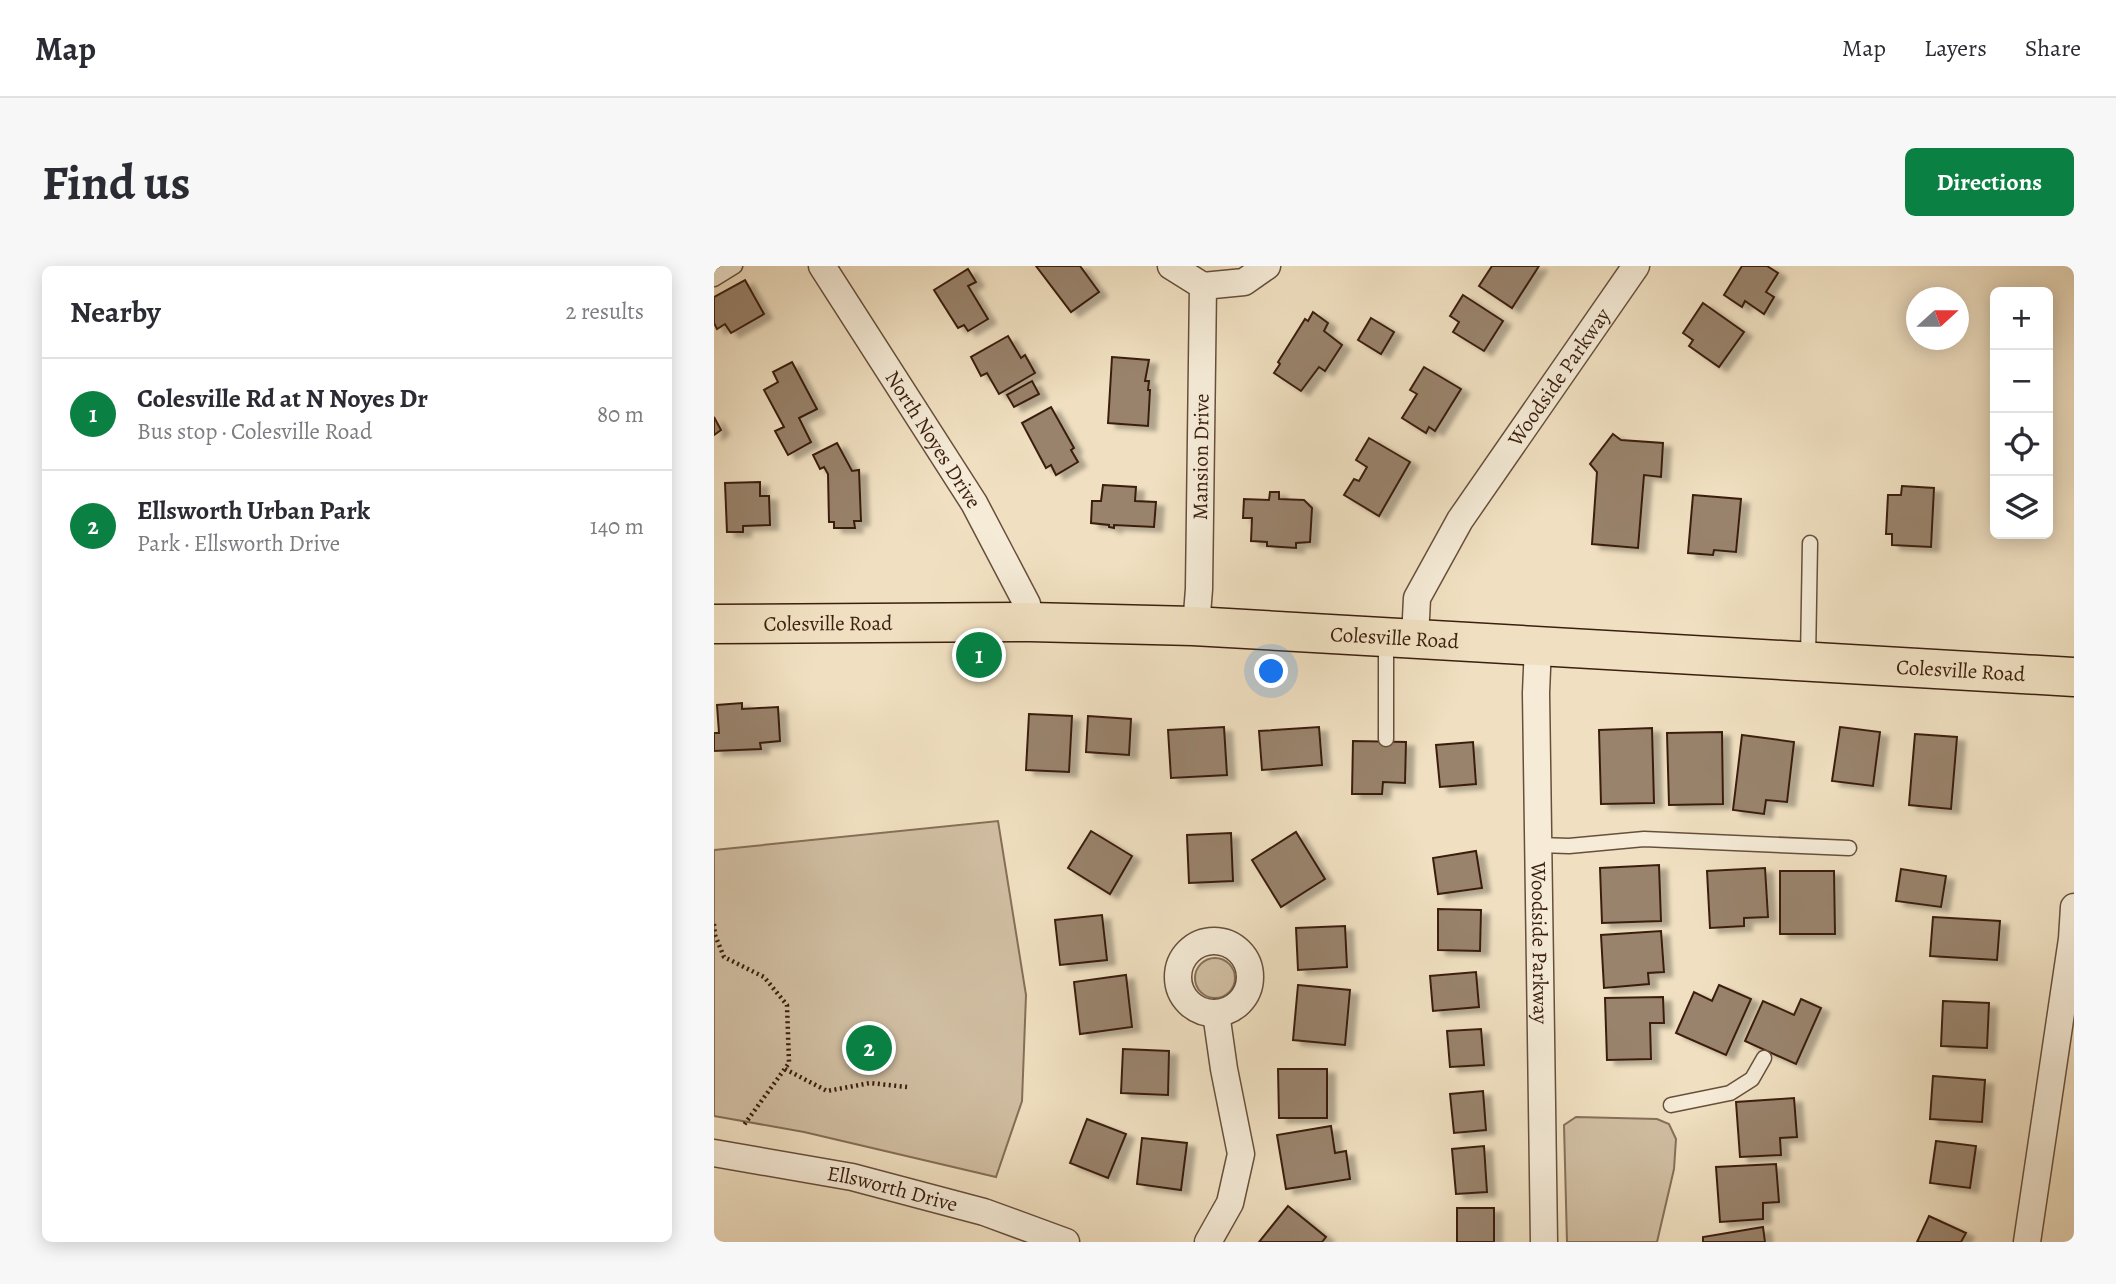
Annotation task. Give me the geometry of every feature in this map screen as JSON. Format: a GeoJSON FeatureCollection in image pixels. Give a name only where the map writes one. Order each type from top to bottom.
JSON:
{"type":"FeatureCollection","features":[{"type":"Feature","properties":{"kind":"highway","name":"Colesville Road"},"geometry":{"type":"LineString","coordinates":[[714,624],[1030,622],[1193,626],[2074,677]]}},
{"type":"Feature","properties":{"kind":"street","name":"North Noyes Drive"},"geometry":{"type":"LineString","coordinates":[[822,266],[974,503],[1027,604],[1030,622]]}},
{"type":"Feature","properties":{"kind":"street"},"geometry":{"type":"LineString","coordinates":[[1171,266],[1203,286],[1244,282],[1267,266]]}},
{"type":"Feature","properties":{"kind":"street","name":"Woodside Parkway"},"geometry":{"type":"LineString","coordinates":[[1401,637],[1416,598],[1461,520],[1636,266]]}},
{"type":"Feature","properties":{"kind":"street","name":"Mansion Drive"},"geometry":{"type":"LineString","coordinates":[[1193,626],[1198,614],[1199,589],[1203,286]]}},
{"type":"Feature","properties":{"kind":"street","name":"Woodside Parkway"},"geometry":{"type":"LineString","coordinates":[[1538,645],[1536,693],[1544,1242]]}},
{"type":"Feature","properties":{"kind":"street"},"geometry":{"type":"LineString","coordinates":[[2027,1242],[2063,1069],[2074,907]]}},
{"type":"Feature","properties":{"kind":"street"},"geometry":{"type":"LineString","coordinates":[[1208,1242],[1230,1203],[1241,1154],[1216,1013]]}},
{"type":"Feature","properties":{"kind":"street","name":"Ellsworth Drive"},"geometry":{"type":"LineString","coordinates":[[717,1162],[852,1178],[984,1212],[1066,1242]]}},
{"type":"Feature","properties":{"kind":"lane"},"geometry":{"type":"LineString","coordinates":[[714,279],[736,266]]}},
{"type":"Feature","properties":{"kind":"lane"},"geometry":{"type":"LineString","coordinates":[[1808,661],[1810,543]]}},
{"type":"Feature","properties":{"kind":"lane"},"geometry":{"type":"LineString","coordinates":[[1386,739],[1401,637]]}},
{"type":"Feature","properties":{"kind":"lane"},"geometry":{"type":"LineString","coordinates":[[1539,845],[1569,846],[1644,839],[1849,848]]}},
{"type":"Feature","properties":{"kind":"lane"},"geometry":{"type":"LineString","coordinates":[[1671,1105],[1730,1094],[1752,1079],[1764,1058]]}},
{"type":"Feature","properties":{"kind":"path"},"geometry":{"type":"LineString","coordinates":[[714,924],[715,936],[724,957],[764,977],[787,1005],[789,1063],[744,1125]]}},
{"type":"Feature","properties":{"kind":"path"},"geometry":{"type":"LineString","coordinates":[[785,1069],[827,1091],[870,1083],[907,1087]]}},
{"type":"Feature","properties":{"kind":"shaded area"},"geometry":{"type":"Polygon","coordinates":[[[998,821],[1026,995],[1022,1101],[996,1177],[804,1132],[714,1116],[714,850],[998,821]]]}},
{"type":"Feature","properties":{"kind":"shaded area"},"geometry":{"type":"Polygon","coordinates":[[[1215,958],[1223,959],[1229,964],[1234,970],[1234,986],[1229,992],[1223,997],[1215,998],[1207,997],[1201,992],[1196,986],[1195,978],[1196,970],[1201,964],[1207,959],[1215,958]]]}},
{"type":"Feature","properties":{"kind":"shaded area"},"geometry":{"type":"Polygon","coordinates":[[[1576,1117],[1657,1119],[1669,1124],[1676,1139],[1674,1169],[1657,1242],[1567,1242],[1564,1125],[1576,1117]]]}},
{"type":"Feature","properties":{"kind":"building"},"geometry":{"type":"Polygon","coordinates":[[[1036,266],[1080,266],[1099,292],[1071,312],[1036,266]]]}},
{"type":"Feature","properties":{"kind":"building"},"geometry":{"type":"Polygon","coordinates":[[[1492,266],[1539,266],[1512,308],[1479,286],[1492,266]]]}},
{"type":"Feature","properties":{"kind":"building"},"geometry":{"type":"Polygon","coordinates":[[[1742,266],[1767,266],[1778,273],[1766,292],[1774,297],[1764,314],[1745,301],[1742,307],[1724,295],[1742,266]]]}},
{"type":"Feature","properties":{"kind":"building"},"geometry":{"type":"Polygon","coordinates":[[[968,269],[976,282],[968,286],[988,319],[968,331],[964,325],[958,328],[934,290],[968,269]]]}},
{"type":"Feature","properties":{"kind":"building"},"geometry":{"type":"Polygon","coordinates":[[[745,280],[764,314],[731,333],[725,324],[717,329],[714,323],[714,297],[745,280]]]}},
{"type":"Feature","properties":{"kind":"building"},"geometry":{"type":"Polygon","coordinates":[[[1463,295],[1503,321],[1484,351],[1453,332],[1459,322],[1450,316],[1463,295]]]}},
{"type":"Feature","properties":{"kind":"building"},"geometry":{"type":"Polygon","coordinates":[[[1703,303],[1744,332],[1719,367],[1689,346],[1693,340],[1683,333],[1703,303]]]}},
{"type":"Feature","properties":{"kind":"building"},"geometry":{"type":"Polygon","coordinates":[[[1313,312],[1328,323],[1324,331],[1342,345],[1325,371],[1319,367],[1301,391],[1274,373],[1305,319],[1308,321],[1313,312]]]}},
{"type":"Feature","properties":{"kind":"building"},"geometry":{"type":"Polygon","coordinates":[[[1371,318],[1394,332],[1381,354],[1358,340],[1371,318]]]}},
{"type":"Feature","properties":{"kind":"building"},"geometry":{"type":"Polygon","coordinates":[[[1008,336],[1021,358],[1025,355],[1035,373],[999,394],[987,373],[981,376],[971,357],[1008,336]]]}},
{"type":"Feature","properties":{"kind":"building"},"geometry":{"type":"Polygon","coordinates":[[[1112,357],[1149,360],[1145,381],[1149,381],[1150,390],[1148,426],[1108,423],[1112,357]]]}},
{"type":"Feature","properties":{"kind":"building"},"geometry":{"type":"Polygon","coordinates":[[[792,362],[817,409],[799,418],[811,442],[788,455],[775,431],[784,427],[764,390],[778,382],[773,372],[792,362]]]}},
{"type":"Feature","properties":{"kind":"building"},"geometry":{"type":"Polygon","coordinates":[[[1424,367],[1461,389],[1435,431],[1429,427],[1426,433],[1402,418],[1417,394],[1410,390],[1424,367]]]}},
{"type":"Feature","properties":{"kind":"building"},"geometry":{"type":"Polygon","coordinates":[[[1032,381],[1039,394],[1014,407],[1007,395],[1032,381]]]}},
{"type":"Feature","properties":{"kind":"building"},"geometry":{"type":"Polygon","coordinates":[[[1051,407],[1074,448],[1071,450],[1078,462],[1056,475],[1051,465],[1046,468],[1022,423],[1051,407]]]}},
{"type":"Feature","properties":{"kind":"building"},"geometry":{"type":"Polygon","coordinates":[[[714,417],[721,430],[714,435],[714,417]]]}},
{"type":"Feature","properties":{"kind":"building"},"geometry":{"type":"Polygon","coordinates":[[[1613,434],[1621,440],[1663,443],[1661,477],[1644,475],[1638,548],[1592,544],[1597,472],[1590,464],[1613,434]]]}},
{"type":"Feature","properties":{"kind":"building"},"geometry":{"type":"Polygon","coordinates":[[[1369,438],[1410,462],[1379,516],[1344,495],[1354,479],[1359,481],[1367,467],[1356,460],[1369,438]]]}},
{"type":"Feature","properties":{"kind":"building"},"geometry":{"type":"Polygon","coordinates":[[[837,443],[852,471],[859,470],[861,521],[854,521],[855,528],[834,528],[834,522],[829,522],[828,474],[824,467],[820,469],[813,455],[837,443]]]}},
{"type":"Feature","properties":{"kind":"building"},"geometry":{"type":"Polygon","coordinates":[[[760,482],[760,496],[769,496],[770,525],[743,526],[743,532],[727,532],[725,483],[760,482]]]}},
{"type":"Feature","properties":{"kind":"building"},"geometry":{"type":"Polygon","coordinates":[[[1103,485],[1136,487],[1135,501],[1156,502],[1154,527],[1114,525],[1114,528],[1091,523],[1092,501],[1101,501],[1103,485]]]}},
{"type":"Feature","properties":{"kind":"building"},"geometry":{"type":"Polygon","coordinates":[[[1902,486],[1934,488],[1931,547],[1892,545],[1892,534],[1886,534],[1888,495],[1901,495],[1902,486]]]}},
{"type":"Feature","properties":{"kind":"building"},"geometry":{"type":"Polygon","coordinates":[[[1270,492],[1279,492],[1279,499],[1304,500],[1312,508],[1310,542],[1296,543],[1296,548],[1267,546],[1267,542],[1251,541],[1252,518],[1243,518],[1244,499],[1269,500],[1270,492]]]}},
{"type":"Feature","properties":{"kind":"building"},"geometry":{"type":"Polygon","coordinates":[[[1693,495],[1741,499],[1736,552],[1714,550],[1713,555],[1688,553],[1693,495]]]}},
{"type":"Feature","properties":{"kind":"building"},"geometry":{"type":"Polygon","coordinates":[[[742,703],[742,709],[778,707],[780,741],[760,743],[761,749],[714,751],[714,733],[719,733],[717,705],[742,703]]]}},
{"type":"Feature","properties":{"kind":"building"},"geometry":{"type":"Polygon","coordinates":[[[1029,714],[1072,716],[1069,772],[1026,770],[1029,714]]]}},
{"type":"Feature","properties":{"kind":"building"},"geometry":{"type":"Polygon","coordinates":[[[1088,716],[1131,719],[1129,755],[1086,752],[1088,716]]]}},
{"type":"Feature","properties":{"kind":"building"},"geometry":{"type":"Polygon","coordinates":[[[1224,727],[1227,775],[1171,778],[1168,730],[1224,727]]]}},
{"type":"Feature","properties":{"kind":"building"},"geometry":{"type":"Polygon","coordinates":[[[1319,727],[1322,765],[1262,770],[1259,731],[1319,727]]]}},
{"type":"Feature","properties":{"kind":"building"},"geometry":{"type":"Polygon","coordinates":[[[1840,727],[1880,732],[1873,786],[1832,781],[1840,727]]]}},
{"type":"Feature","properties":{"kind":"building"},"geometry":{"type":"Polygon","coordinates":[[[1652,728],[1654,803],[1601,804],[1599,730],[1652,728]]]}},
{"type":"Feature","properties":{"kind":"building"},"geometry":{"type":"Polygon","coordinates":[[[1722,732],[1723,804],[1669,805],[1667,733],[1722,732]]]}},
{"type":"Feature","properties":{"kind":"building"},"geometry":{"type":"Polygon","coordinates":[[[1915,734],[1957,737],[1951,809],[1909,805],[1915,734]]]}},
{"type":"Feature","properties":{"kind":"building"},"geometry":{"type":"Polygon","coordinates":[[[1742,735],[1794,742],[1787,802],[1766,800],[1764,814],[1733,810],[1742,735]]]}},
{"type":"Feature","properties":{"kind":"building"},"geometry":{"type":"Polygon","coordinates":[[[1353,741],[1406,742],[1405,783],[1383,782],[1382,794],[1352,794],[1353,741]]]}},
{"type":"Feature","properties":{"kind":"building"},"geometry":{"type":"Polygon","coordinates":[[[1473,742],[1476,784],[1440,787],[1436,745],[1473,742]]]}},
{"type":"Feature","properties":{"kind":"building"},"geometry":{"type":"Polygon","coordinates":[[[1091,831],[1132,856],[1110,894],[1068,868],[1091,831]]]}},
{"type":"Feature","properties":{"kind":"building"},"geometry":{"type":"Polygon","coordinates":[[[1296,832],[1325,879],[1281,907],[1252,860],[1296,832]]]}},
{"type":"Feature","properties":{"kind":"building"},"geometry":{"type":"Polygon","coordinates":[[[1231,833],[1233,881],[1189,883],[1187,835],[1231,833]]]}},
{"type":"Feature","properties":{"kind":"building"},"geometry":{"type":"Polygon","coordinates":[[[1476,851],[1482,888],[1438,894],[1433,858],[1476,851]]]}},
{"type":"Feature","properties":{"kind":"building"},"geometry":{"type":"Polygon","coordinates":[[[1659,865],[1661,921],[1602,923],[1600,868],[1659,865]]]}},
{"type":"Feature","properties":{"kind":"building"},"geometry":{"type":"Polygon","coordinates":[[[1765,868],[1768,917],[1744,918],[1744,926],[1710,928],[1707,871],[1765,868]]]}},
{"type":"Feature","properties":{"kind":"building"},"geometry":{"type":"Polygon","coordinates":[[[1901,869],[1946,876],[1941,907],[1896,901],[1901,869]]]}},
{"type":"Feature","properties":{"kind":"building"},"geometry":{"type":"Polygon","coordinates":[[[1780,871],[1834,871],[1835,934],[1780,934],[1780,871]]]}},
{"type":"Feature","properties":{"kind":"building"},"geometry":{"type":"Polygon","coordinates":[[[1438,909],[1481,910],[1480,951],[1438,950],[1438,909]]]}},
{"type":"Feature","properties":{"kind":"building"},"geometry":{"type":"Polygon","coordinates":[[[1102,915],[1107,960],[1060,965],[1055,920],[1102,915]]]}},
{"type":"Feature","properties":{"kind":"building"},"geometry":{"type":"Polygon","coordinates":[[[1933,917],[2000,921],[1997,960],[1930,956],[1933,917]]]}},
{"type":"Feature","properties":{"kind":"building"},"geometry":{"type":"Polygon","coordinates":[[[1345,926],[1347,967],[1298,970],[1296,928],[1345,926]]]}},
{"type":"Feature","properties":{"kind":"building"},"geometry":{"type":"Polygon","coordinates":[[[1661,931],[1664,972],[1648,973],[1649,984],[1604,988],[1601,935],[1661,931]]]}},
{"type":"Feature","properties":{"kind":"building"},"geometry":{"type":"Polygon","coordinates":[[[1476,972],[1479,1007],[1433,1011],[1430,976],[1476,972]]]}},
{"type":"Feature","properties":{"kind":"building"},"geometry":{"type":"Polygon","coordinates":[[[1126,975],[1132,1027],[1080,1034],[1074,982],[1126,975]]]}},
{"type":"Feature","properties":{"kind":"building"},"geometry":{"type":"Polygon","coordinates":[[[1298,985],[1350,990],[1345,1045],[1293,1040],[1298,985]]]}},
{"type":"Feature","properties":{"kind":"building"},"geometry":{"type":"Polygon","coordinates":[[[1719,985],[1751,999],[1726,1055],[1676,1033],[1694,992],[1712,1001],[1719,985]]]}},
{"type":"Feature","properties":{"kind":"building"},"geometry":{"type":"Polygon","coordinates":[[[1663,997],[1664,1023],[1650,1023],[1651,1059],[1607,1060],[1605,998],[1663,997]]]}},
{"type":"Feature","properties":{"kind":"building"},"geometry":{"type":"Polygon","coordinates":[[[1801,999],[1821,1008],[1796,1064],[1745,1041],[1763,1001],[1794,1015],[1801,999]]]}},
{"type":"Feature","properties":{"kind":"building"},"geometry":{"type":"Polygon","coordinates":[[[1943,1001],[1989,1003],[1987,1048],[1941,1046],[1943,1001]]]}},
{"type":"Feature","properties":{"kind":"building"},"geometry":{"type":"Polygon","coordinates":[[[1481,1029],[1484,1065],[1450,1067],[1447,1031],[1481,1029]]]}},
{"type":"Feature","properties":{"kind":"building"},"geometry":{"type":"Polygon","coordinates":[[[1123,1049],[1169,1051],[1168,1095],[1121,1093],[1123,1049]]]}},
{"type":"Feature","properties":{"kind":"building"},"geometry":{"type":"Polygon","coordinates":[[[1278,1069],[1327,1069],[1327,1118],[1279,1118],[1278,1069]]]}},
{"type":"Feature","properties":{"kind":"building"},"geometry":{"type":"Polygon","coordinates":[[[1933,1076],[1985,1080],[1982,1122],[1930,1119],[1933,1076]]]}},
{"type":"Feature","properties":{"kind":"building"},"geometry":{"type":"Polygon","coordinates":[[[1483,1091],[1486,1130],[1454,1133],[1450,1094],[1483,1091]]]}},
{"type":"Feature","properties":{"kind":"building"},"geometry":{"type":"Polygon","coordinates":[[[1794,1098],[1797,1137],[1780,1138],[1781,1155],[1740,1157],[1736,1102],[1794,1098]]]}},
{"type":"Feature","properties":{"kind":"building"},"geometry":{"type":"Polygon","coordinates":[[[1087,1119],[1126,1134],[1108,1178],[1070,1163],[1087,1119]]]}},
{"type":"Feature","properties":{"kind":"building"},"geometry":{"type":"Polygon","coordinates":[[[1331,1126],[1335,1153],[1346,1151],[1350,1179],[1286,1189],[1277,1135],[1331,1126]]]}},
{"type":"Feature","properties":{"kind":"building"},"geometry":{"type":"Polygon","coordinates":[[[1142,1138],[1187,1143],[1181,1190],[1137,1184],[1142,1138]]]}},
{"type":"Feature","properties":{"kind":"building"},"geometry":{"type":"Polygon","coordinates":[[[1936,1141],[1976,1146],[1970,1188],[1930,1183],[1936,1141]]]}},
{"type":"Feature","properties":{"kind":"building"},"geometry":{"type":"Polygon","coordinates":[[[1484,1146],[1487,1192],[1456,1194],[1452,1149],[1484,1146]]]}},
{"type":"Feature","properties":{"kind":"building"},"geometry":{"type":"Polygon","coordinates":[[[1776,1164],[1779,1202],[1763,1203],[1763,1219],[1720,1222],[1716,1167],[1776,1164]]]}},
{"type":"Feature","properties":{"kind":"building"},"geometry":{"type":"Polygon","coordinates":[[[1288,1206],[1326,1237],[1322,1242],[1259,1242],[1288,1206]]]}},
{"type":"Feature","properties":{"kind":"building"},"geometry":{"type":"Polygon","coordinates":[[[1457,1208],[1494,1208],[1494,1242],[1457,1242],[1457,1208]]]}},
{"type":"Feature","properties":{"kind":"building"},"geometry":{"type":"Polygon","coordinates":[[[1929,1216],[1966,1233],[1961,1242],[1917,1242],[1929,1216]]]}},
{"type":"Feature","properties":{"kind":"building"},"geometry":{"type":"Polygon","coordinates":[[[1763,1227],[1765,1242],[1703,1242],[1703,1237],[1763,1227]]]}},
{"type":"Feature","properties":{"kind":"place","name":"Colesville Rd at N Noyes Dr"},"geometry":{"type":"Point","coordinates":[979,655]}},
{"type":"Feature","properties":{"kind":"place","name":"Ellsworth Urban Park"},"geometry":{"type":"Point","coordinates":[869,1048]}}]}
